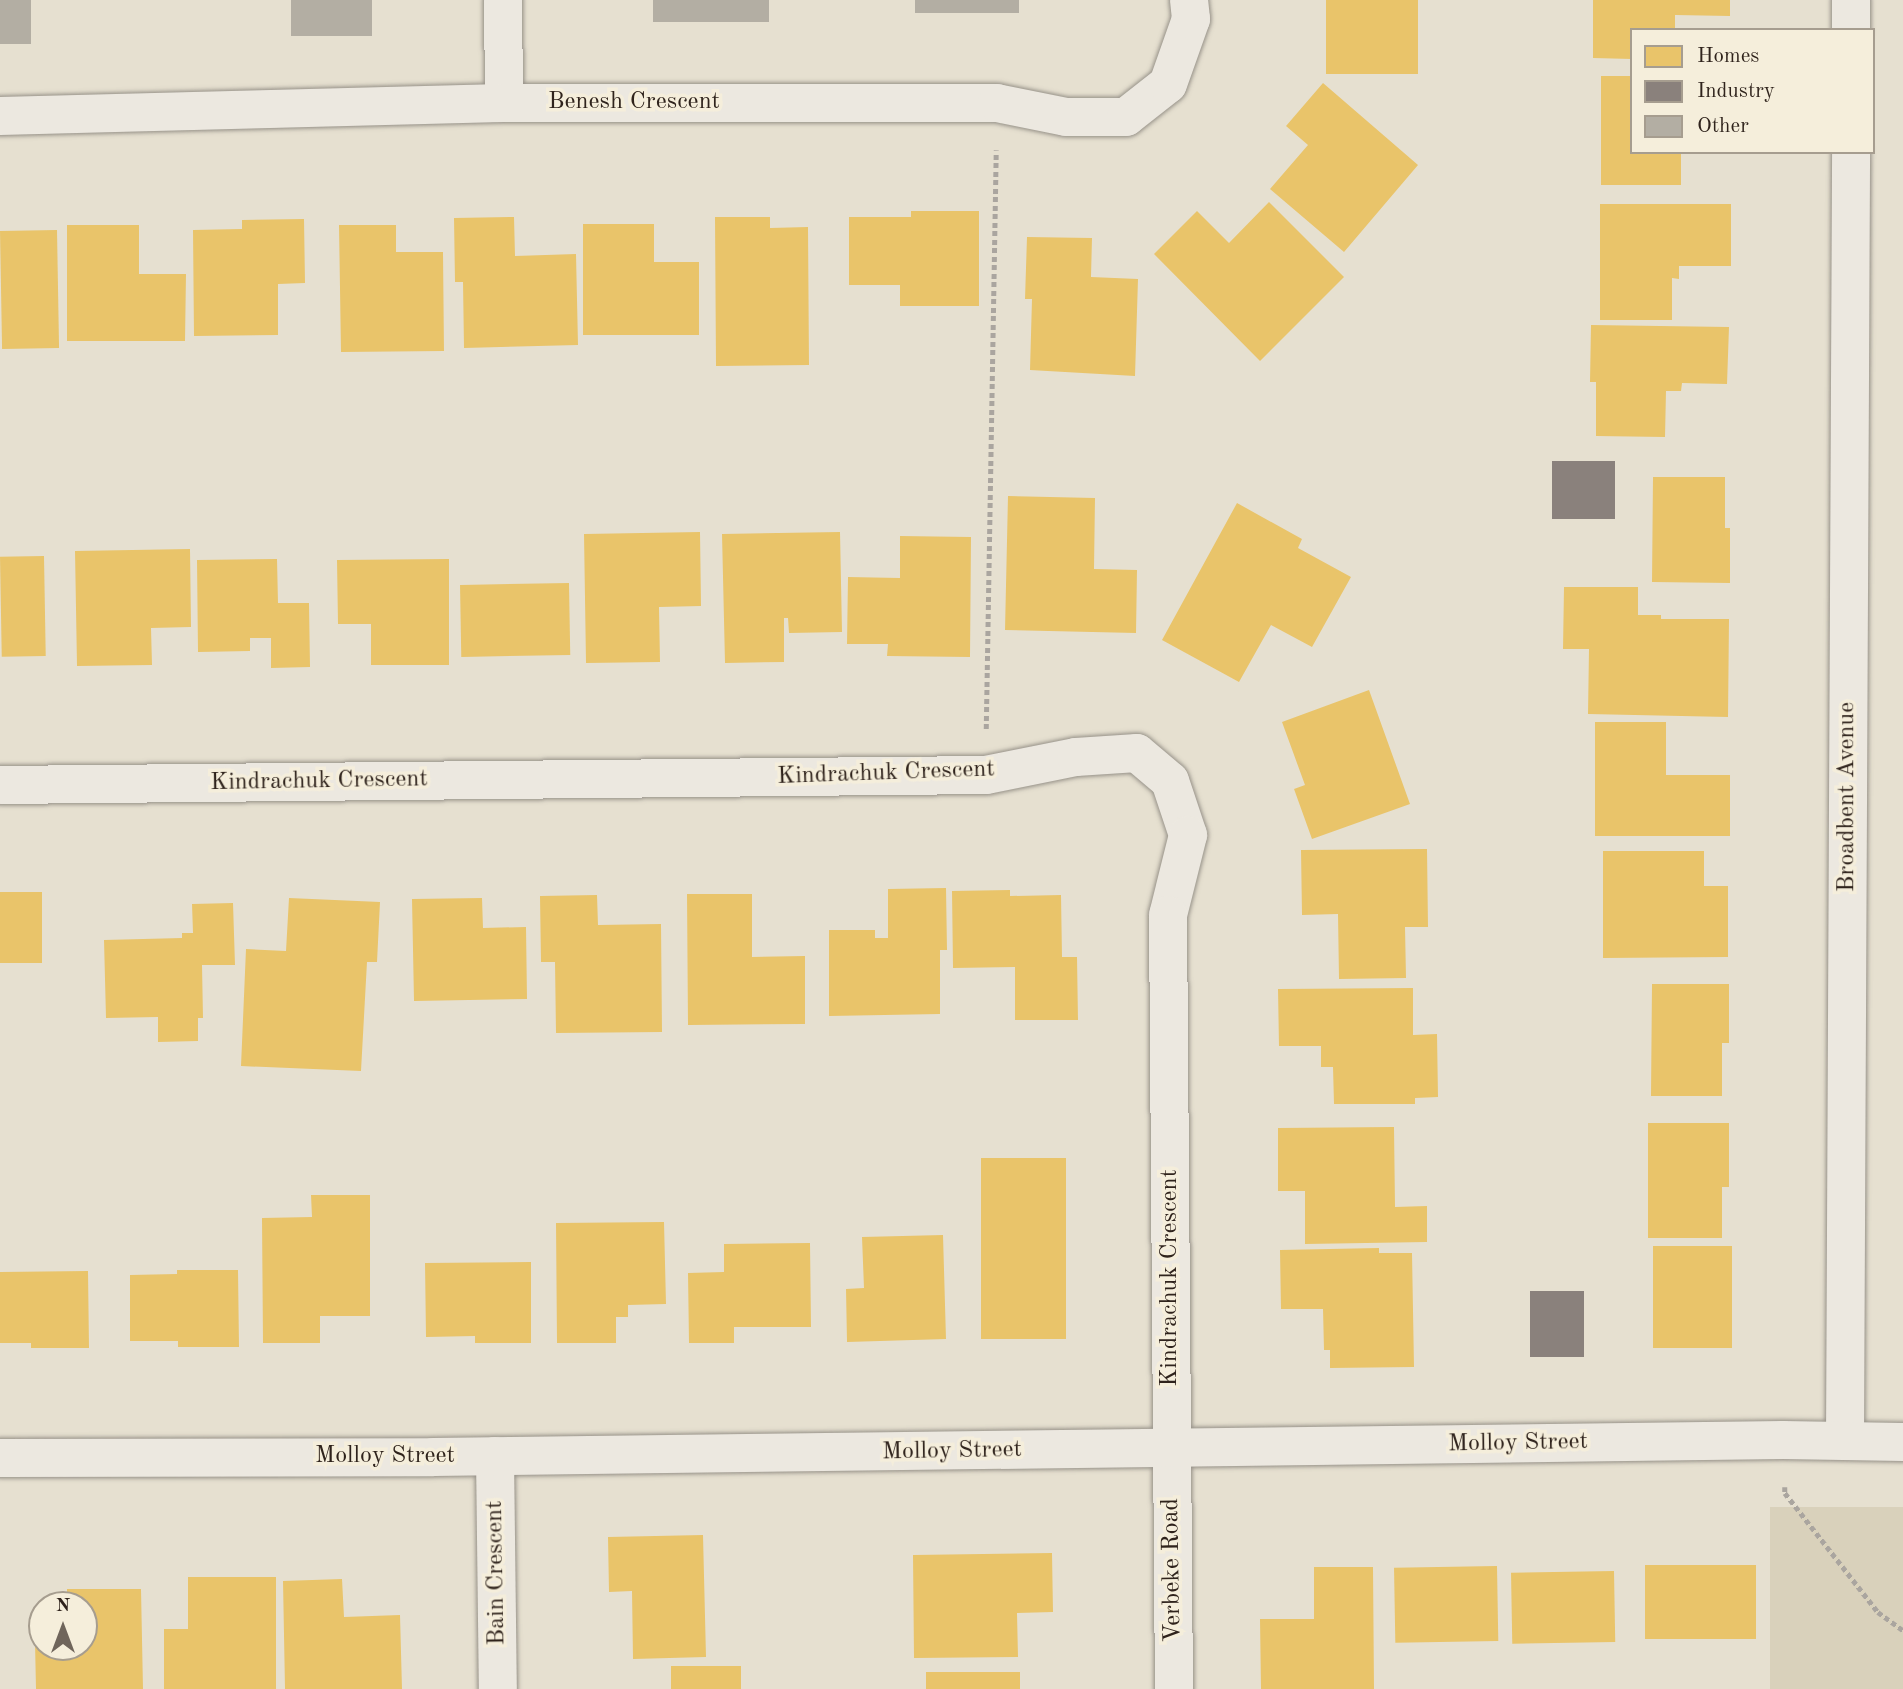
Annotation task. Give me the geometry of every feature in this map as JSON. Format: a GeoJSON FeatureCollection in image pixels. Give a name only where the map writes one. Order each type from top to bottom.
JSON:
{"type":"FeatureCollection","features":[{"type":"Feature","properties":{"kind":"street"},"geometry":{"type":"LineString","coordinates":[[503,0],[504,103]]}},
{"type":"Feature","properties":{"kind":"street","name":"Benesh Crescent"},"geometry":{"type":"LineString","coordinates":[[0,116],[504,103],[997,103],[1066,117],[1126,117],[1168,84],[1191,19],[1189,0]]}},
{"type":"Feature","properties":{"kind":"street"},"geometry":{"type":"LineString","coordinates":[[1851,0],[1851,28]]}},
{"type":"Feature","properties":{"kind":"street","name":"Broadbent Avenue"},"geometry":{"type":"LineString","coordinates":[[1845,1441],[1851,154]]}},
{"type":"Feature","properties":{"kind":"street","name":"Kindrachuk Crescent"},"geometry":{"type":"LineString","coordinates":[[0,785],[986,775],[1076,757],[1137,752],[1170,781],[1188,835],[1168,915],[1172,1450]]}},
{"type":"Feature","properties":{"kind":"street","name":"Molloy Street"},"geometry":{"type":"LineString","coordinates":[[0,1458],[1172,1450],[1783,1440],[1903,1442]]}},
{"type":"Feature","properties":{"kind":"street","name":"Verbeke Road"},"geometry":{"type":"LineString","coordinates":[[1172,1450],[1174,1689]]}},
{"type":"Feature","properties":{"kind":"street","name":"Bain Crescent"},"geometry":{"type":"LineString","coordinates":[[495,1456],[498,1689]]}},
{"type":"Feature","properties":{"kind":"path"},"geometry":{"type":"LineString","coordinates":[[986,726],[996,152]]}},
{"type":"Feature","properties":{"kind":"path"},"geometry":{"type":"LineString","coordinates":[[1783,1440],[1786,1493],[1878,1612],[1903,1630]]}},
{"type":"Feature","properties":{"kind":"shaded area"},"geometry":{"type":"Polygon","coordinates":[[[1770,1507],[1903,1507],[1903,1689],[1770,1689],[1770,1507]]]}},
{"type":"Feature","properties":{"kind":"building: Homes"},"geometry":{"type":"Polygon","coordinates":[[[1326,0],[1418,0],[1418,74],[1326,74],[1326,0]]]}},
{"type":"Feature","properties":{"kind":"building: Homes"},"geometry":{"type":"Polygon","coordinates":[[[1593,0],[1730,0],[1730,16],[1675,15],[1675,28],[1630,28],[1630,59],[1593,58],[1593,0]]]}},
{"type":"Feature","properties":{"kind":"building: Homes"},"geometry":{"type":"Polygon","coordinates":[[[1601,76],[1630,76],[1630,154],[1681,154],[1681,185],[1601,185],[1601,76]]]}},
{"type":"Feature","properties":{"kind":"building: Homes"},"geometry":{"type":"Polygon","coordinates":[[[1323,83],[1418,165],[1344,252],[1270,189],[1308,145],[1286,126],[1323,83]]]}},
{"type":"Feature","properties":{"kind":"building: Homes"},"geometry":{"type":"Polygon","coordinates":[[[1269,202],[1344,277],[1260,361],[1154,254],[1197,211],[1229,243],[1269,202]]]}},
{"type":"Feature","properties":{"kind":"building: Homes"},"geometry":{"type":"Polygon","coordinates":[[[1600,204],[1731,204],[1731,266],[1679,266],[1679,279],[1672,278],[1672,320],[1600,320],[1600,204]]]}},
{"type":"Feature","properties":{"kind":"building: Homes"},"geometry":{"type":"Polygon","coordinates":[[[911,211],[979,211],[979,306],[900,306],[900,285],[849,285],[849,217],[911,217],[911,211]]]}},
{"type":"Feature","properties":{"kind":"building: Homes"},"geometry":{"type":"Polygon","coordinates":[[[514,217],[515,256],[576,254],[578,345],[464,348],[463,282],[455,282],[454,218],[514,217]]]}},
{"type":"Feature","properties":{"kind":"building: Homes"},"geometry":{"type":"Polygon","coordinates":[[[715,217],[770,217],[770,228],[808,227],[809,365],[716,366],[715,217]]]}},
{"type":"Feature","properties":{"kind":"building: Homes"},"geometry":{"type":"Polygon","coordinates":[[[304,219],[305,283],[278,284],[278,335],[194,336],[193,230],[242,229],[242,220],[304,219]]]}},
{"type":"Feature","properties":{"kind":"building: Homes"},"geometry":{"type":"Polygon","coordinates":[[[583,224],[654,224],[654,262],[699,262],[699,335],[583,335],[583,224]]]}},
{"type":"Feature","properties":{"kind":"building: Homes"},"geometry":{"type":"Polygon","coordinates":[[[67,225],[139,225],[139,274],[186,274],[185,341],[67,341],[67,225]]]}},
{"type":"Feature","properties":{"kind":"building: Homes"},"geometry":{"type":"Polygon","coordinates":[[[339,225],[396,225],[396,252],[443,252],[444,351],[341,352],[339,225]]]}},
{"type":"Feature","properties":{"kind":"building: Homes"},"geometry":{"type":"Polygon","coordinates":[[[57,230],[59,348],[2,349],[0,231],[57,230]]]}},
{"type":"Feature","properties":{"kind":"building: Homes"},"geometry":{"type":"Polygon","coordinates":[[[1027,237],[1092,238],[1091,277],[1138,279],[1135,376],[1030,370],[1032,299],[1025,299],[1027,237]]]}},
{"type":"Feature","properties":{"kind":"building: Homes"},"geometry":{"type":"Polygon","coordinates":[[[1591,325],[1729,327],[1727,384],[1682,383],[1681,391],[1666,391],[1665,437],[1596,436],[1596,382],[1590,382],[1591,325]]]}},
{"type":"Feature","properties":{"kind":"building: Homes"},"geometry":{"type":"Polygon","coordinates":[[[1653,477],[1725,477],[1725,528],[1730,528],[1730,583],[1652,582],[1653,477]]]}},
{"type":"Feature","properties":{"kind":"building: Homes"},"geometry":{"type":"Polygon","coordinates":[[[1008,496],[1095,498],[1094,569],[1137,570],[1136,633],[1005,630],[1008,496]]]}},
{"type":"Feature","properties":{"kind":"building: Homes"},"geometry":{"type":"Polygon","coordinates":[[[1237,503],[1302,539],[1298,548],[1351,577],[1312,647],[1271,625],[1239,682],[1162,640],[1237,503]]]}},
{"type":"Feature","properties":{"kind":"building: Homes"},"geometry":{"type":"Polygon","coordinates":[[[700,532],[701,606],[659,607],[660,662],[586,663],[584,534],[700,532]]]}},
{"type":"Feature","properties":{"kind":"building: Homes"},"geometry":{"type":"Polygon","coordinates":[[[840,532],[842,632],[789,633],[788,618],[784,618],[784,662],[725,663],[722,534],[840,532]]]}},
{"type":"Feature","properties":{"kind":"building: Homes"},"geometry":{"type":"Polygon","coordinates":[[[900,536],[971,537],[970,657],[887,656],[888,644],[847,644],[848,577],[900,578],[900,536]]]}},
{"type":"Feature","properties":{"kind":"building: Homes"},"geometry":{"type":"Polygon","coordinates":[[[190,549],[191,627],[151,628],[152,665],[77,666],[75,551],[190,549]]]}},
{"type":"Feature","properties":{"kind":"building: Homes"},"geometry":{"type":"Polygon","coordinates":[[[44,556],[46,656],[2,657],[0,557],[44,556]]]}},
{"type":"Feature","properties":{"kind":"building: Homes"},"geometry":{"type":"Polygon","coordinates":[[[277,559],[278,603],[309,603],[310,667],[271,668],[271,638],[250,638],[250,651],[198,652],[197,560],[277,559]]]}},
{"type":"Feature","properties":{"kind":"building: Homes"},"geometry":{"type":"Polygon","coordinates":[[[449,559],[449,665],[371,665],[371,624],[338,624],[337,560],[449,559]]]}},
{"type":"Feature","properties":{"kind":"building: Homes"},"geometry":{"type":"Polygon","coordinates":[[[569,583],[570,655],[461,657],[460,585],[569,583]]]}},
{"type":"Feature","properties":{"kind":"building: Homes"},"geometry":{"type":"Polygon","coordinates":[[[1564,587],[1638,587],[1638,615],[1661,615],[1661,619],[1729,619],[1728,717],[1588,714],[1589,649],[1563,649],[1564,587]]]}},
{"type":"Feature","properties":{"kind":"building: Homes"},"geometry":{"type":"Polygon","coordinates":[[[1369,690],[1410,804],[1312,839],[1294,789],[1305,785],[1282,722],[1369,690]]]}},
{"type":"Feature","properties":{"kind":"building: Homes"},"geometry":{"type":"Polygon","coordinates":[[[1595,722],[1666,722],[1666,775],[1730,775],[1730,836],[1595,836],[1595,722]]]}},
{"type":"Feature","properties":{"kind":"building: Homes"},"geometry":{"type":"Polygon","coordinates":[[[1427,849],[1428,927],[1405,927],[1406,978],[1339,979],[1338,914],[1302,915],[1301,850],[1427,849]]]}},
{"type":"Feature","properties":{"kind":"building: Homes"},"geometry":{"type":"Polygon","coordinates":[[[1603,851],[1704,851],[1704,886],[1728,886],[1728,957],[1603,958],[1603,851]]]}},
{"type":"Feature","properties":{"kind":"building: Homes"},"geometry":{"type":"Polygon","coordinates":[[[946,888],[947,950],[940,950],[940,1014],[829,1016],[829,930],[875,930],[875,938],[888,938],[888,889],[946,888]]]}},
{"type":"Feature","properties":{"kind":"building: Homes"},"geometry":{"type":"Polygon","coordinates":[[[1010,890],[1010,896],[1061,895],[1062,957],[1077,957],[1078,1020],[1015,1020],[1015,967],[953,968],[952,891],[1010,890]]]}},
{"type":"Feature","properties":{"kind":"building: Homes"},"geometry":{"type":"Polygon","coordinates":[[[0,892],[42,892],[42,963],[0,963],[0,892]]]}},
{"type":"Feature","properties":{"kind":"building: Homes"},"geometry":{"type":"Polygon","coordinates":[[[687,894],[752,894],[752,957],[805,956],[805,1024],[688,1025],[687,894]]]}},
{"type":"Feature","properties":{"kind":"building: Homes"},"geometry":{"type":"Polygon","coordinates":[[[597,895],[598,925],[661,924],[662,1032],[556,1033],[555,962],[541,962],[540,896],[597,895]]]}},
{"type":"Feature","properties":{"kind":"building: Homes"},"geometry":{"type":"Polygon","coordinates":[[[289,898],[380,902],[377,962],[367,962],[361,1071],[241,1066],[246,949],[286,951],[289,898]]]}},
{"type":"Feature","properties":{"kind":"building: Homes"},"geometry":{"type":"Polygon","coordinates":[[[482,898],[483,928],[526,927],[527,999],[414,1001],[412,899],[482,898]]]}},
{"type":"Feature","properties":{"kind":"building: Homes"},"geometry":{"type":"Polygon","coordinates":[[[233,903],[235,965],[202,965],[203,1018],[198,1018],[198,1041],[158,1042],[158,1017],[106,1018],[104,940],[182,938],[182,933],[193,933],[192,904],[233,903]]]}},
{"type":"Feature","properties":{"kind":"building: Homes"},"geometry":{"type":"Polygon","coordinates":[[[1652,984],[1729,984],[1729,1043],[1722,1043],[1722,1096],[1651,1096],[1652,984]]]}},
{"type":"Feature","properties":{"kind":"building: Homes"},"geometry":{"type":"Polygon","coordinates":[[[1413,988],[1413,1035],[1437,1034],[1438,1097],[1415,1098],[1415,1104],[1334,1104],[1333,1067],[1321,1067],[1321,1046],[1279,1046],[1278,989],[1413,988]]]}},
{"type":"Feature","properties":{"kind":"building: Homes"},"geometry":{"type":"Polygon","coordinates":[[[1648,1123],[1729,1123],[1729,1187],[1722,1187],[1722,1238],[1648,1238],[1648,1123]]]}},
{"type":"Feature","properties":{"kind":"building: Homes"},"geometry":{"type":"Polygon","coordinates":[[[1394,1127],[1395,1207],[1427,1206],[1427,1242],[1305,1244],[1305,1191],[1278,1191],[1278,1128],[1394,1127]]]}},
{"type":"Feature","properties":{"kind":"building: Homes"},"geometry":{"type":"Polygon","coordinates":[[[981,1158],[1066,1158],[1066,1339],[981,1339],[981,1158]]]}},
{"type":"Feature","properties":{"kind":"building: Homes"},"geometry":{"type":"Polygon","coordinates":[[[311,1195],[370,1195],[370,1316],[320,1316],[320,1343],[263,1343],[262,1218],[312,1217],[311,1195]]]}},
{"type":"Feature","properties":{"kind":"building: Homes"},"geometry":{"type":"Polygon","coordinates":[[[664,1222],[666,1304],[628,1305],[628,1317],[616,1317],[616,1343],[557,1343],[556,1223],[664,1222]]]}},
{"type":"Feature","properties":{"kind":"building: Homes"},"geometry":{"type":"Polygon","coordinates":[[[943,1235],[946,1339],[847,1342],[846,1289],[864,1288],[862,1237],[943,1235]]]}},
{"type":"Feature","properties":{"kind":"building: Homes"},"geometry":{"type":"Polygon","coordinates":[[[810,1243],[811,1327],[734,1327],[734,1343],[689,1343],[688,1273],[724,1272],[724,1244],[810,1243]]]}},
{"type":"Feature","properties":{"kind":"building: Homes"},"geometry":{"type":"Polygon","coordinates":[[[1653,1246],[1732,1246],[1732,1348],[1653,1348],[1653,1246]]]}},
{"type":"Feature","properties":{"kind":"building: Homes"},"geometry":{"type":"Polygon","coordinates":[[[1379,1248],[1379,1253],[1412,1253],[1414,1367],[1330,1368],[1330,1350],[1324,1350],[1323,1309],[1281,1309],[1280,1250],[1379,1248]]]}},
{"type":"Feature","properties":{"kind":"building: Homes"},"geometry":{"type":"Polygon","coordinates":[[[531,1262],[531,1343],[475,1343],[475,1336],[426,1337],[425,1263],[531,1262]]]}},
{"type":"Feature","properties":{"kind":"building: Homes"},"geometry":{"type":"Polygon","coordinates":[[[177,1270],[238,1270],[239,1347],[178,1347],[178,1341],[130,1341],[130,1275],[177,1274],[177,1270]]]}},
{"type":"Feature","properties":{"kind":"building: Homes"},"geometry":{"type":"Polygon","coordinates":[[[88,1271],[89,1348],[31,1348],[31,1343],[0,1343],[0,1272],[88,1271]]]}},
{"type":"Feature","properties":{"kind":"building: Homes"},"geometry":{"type":"Polygon","coordinates":[[[703,1535],[706,1657],[633,1659],[632,1591],[609,1592],[608,1537],[703,1535]]]}},
{"type":"Feature","properties":{"kind":"building: Homes"},"geometry":{"type":"Polygon","coordinates":[[[1052,1553],[1053,1612],[1017,1613],[1018,1657],[914,1658],[913,1555],[1052,1553]]]}},
{"type":"Feature","properties":{"kind":"building: Homes"},"geometry":{"type":"Polygon","coordinates":[[[1645,1565],[1756,1565],[1756,1639],[1645,1639],[1645,1565]]]}},
{"type":"Feature","properties":{"kind":"building: Homes"},"geometry":{"type":"Polygon","coordinates":[[[1497,1566],[1498,1641],[1395,1643],[1394,1568],[1497,1566]]]}},
{"type":"Feature","properties":{"kind":"building: Homes"},"geometry":{"type":"Polygon","coordinates":[[[1314,1567],[1373,1567],[1374,1689],[1261,1689],[1260,1619],[1314,1619],[1314,1567]]]}},
{"type":"Feature","properties":{"kind":"building: Homes"},"geometry":{"type":"Polygon","coordinates":[[[1614,1571],[1615,1642],[1512,1644],[1511,1573],[1614,1571]]]}},
{"type":"Feature","properties":{"kind":"building: Homes"},"geometry":{"type":"Polygon","coordinates":[[[188,1577],[276,1577],[276,1689],[164,1689],[164,1629],[188,1629],[188,1577]]]}},
{"type":"Feature","properties":{"kind":"building: Homes"},"geometry":{"type":"Polygon","coordinates":[[[342,1579],[344,1617],[400,1615],[402,1689],[285,1689],[283,1581],[342,1579]]]}},
{"type":"Feature","properties":{"kind":"building: Homes"},"geometry":{"type":"Polygon","coordinates":[[[141,1589],[143,1689],[36,1689],[35,1661],[98,1661],[98,1591],[67,1591],[141,1589]]]}},
{"type":"Feature","properties":{"kind":"building: Homes"},"geometry":{"type":"Polygon","coordinates":[[[671,1666],[741,1666],[741,1689],[671,1689],[671,1666]]]}},
{"type":"Feature","properties":{"kind":"building: Homes"},"geometry":{"type":"Polygon","coordinates":[[[926,1672],[1020,1672],[1020,1689],[926,1689],[926,1672]]]}},
{"type":"Feature","properties":{"kind":"building: Industry"},"geometry":{"type":"Polygon","coordinates":[[[1552,461],[1615,461],[1615,519],[1552,519],[1552,461]]]}},
{"type":"Feature","properties":{"kind":"building: Industry"},"geometry":{"type":"Polygon","coordinates":[[[1530,1291],[1584,1291],[1584,1357],[1530,1357],[1530,1291]]]}},
{"type":"Feature","properties":{"kind":"building: Other"},"geometry":{"type":"Polygon","coordinates":[[[0,0],[31,0],[31,44],[0,44],[0,0]]]}},
{"type":"Feature","properties":{"kind":"building: Other"},"geometry":{"type":"Polygon","coordinates":[[[291,0],[372,0],[372,36],[291,36],[291,0]]]}},
{"type":"Feature","properties":{"kind":"building: Other"},"geometry":{"type":"Polygon","coordinates":[[[653,0],[769,0],[769,22],[653,22],[653,0]]]}},
{"type":"Feature","properties":{"kind":"building: Other"},"geometry":{"type":"Polygon","coordinates":[[[915,0],[1019,0],[1019,13],[915,13],[915,0]]]}}]}
